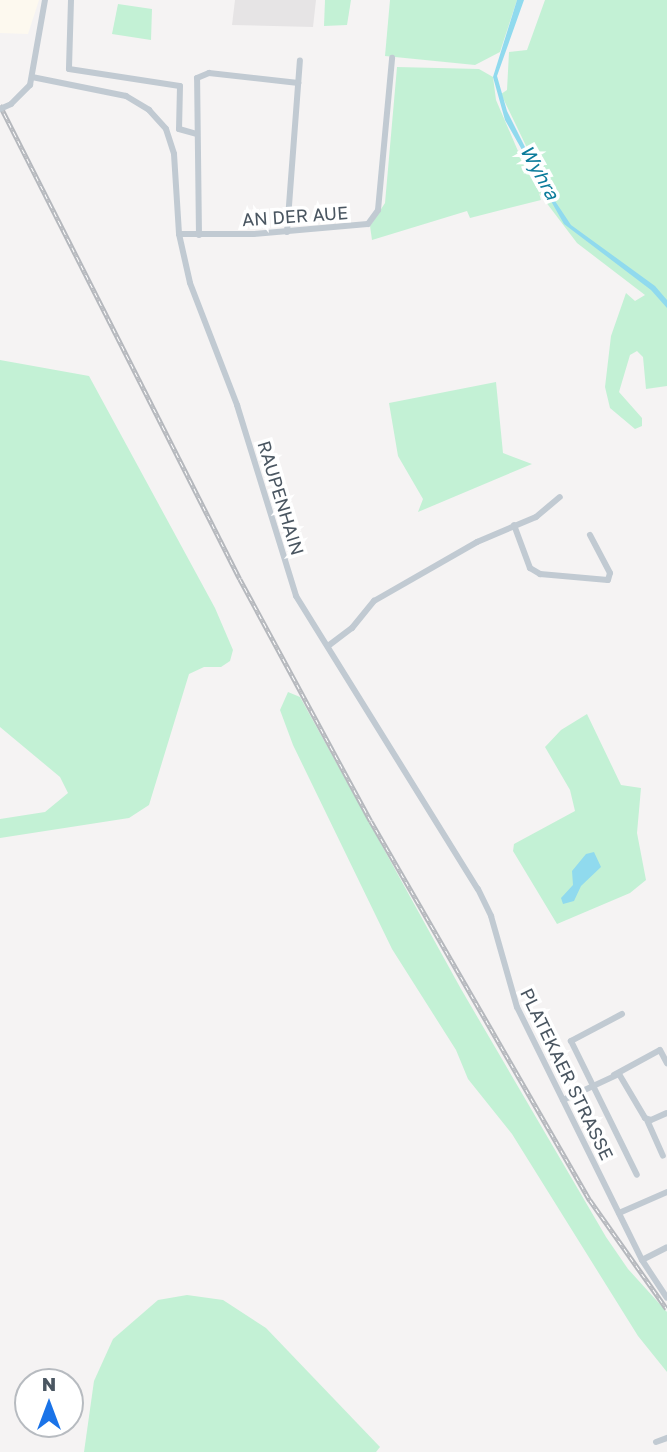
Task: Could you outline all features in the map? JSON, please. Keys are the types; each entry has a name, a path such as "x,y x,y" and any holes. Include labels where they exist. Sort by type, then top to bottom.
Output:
{"street":[{"path":"0,110 25,94 32,77 46,0"},
{"path":"71,0 66,62 72,70 123,80 180,86 179,129 196,134"},
{"name":"AN DER AUE","path":"179,234 287,232 359,226 375,218 392,58"},
{"path":"287,232 300,60"},
{"path":"199,235 197,78 209,73 298,83"},
{"name":"RAUPENHAIN","path":"32,77 126,96 158,118 174,153 179,234 194,296 217,353 296,596 391,750"},
{"path":"328,646 352,628 374,601 514,525 536,517 560,497"},
{"path":"514,525 530,568 540,574 608,580 610,573 590,535"},
{"name":"PLATEKAER STRASSE","path":"391,750 487,908 512,995 642,1260 667,1298"},
{"path":"622,1014 571,1041 637,1175"},
{"path":"563,1100 660,1050 667,1063"},
{"path":"614,1075 626,1080 663,1156"},
{"path":"647,1120 667,1113"},
{"path":"619,1213 667,1192"},
{"path":"642,1260 667,1248"},
{"path":"656,1442 667,1438"}],"shaded area":[{"path":"0,0 39,0 28,34 0,33"},
{"path":"235,0 316,0 313,27 232,25"}],"green space":[{"path":"325,0 351,0 347,25 324,26"},
{"path":"390,0 517,0 500,52 475,65 385,56"},
{"path":"545,0 667,0 667,386 646,389 643,357 637,351 630,355 619,392 642,418 642,426 635,429 610,408 605,387 611,336 626,293 635,301 645,295 577,243 539,193 541,200 470,218 467,211 372,240 370,226 385,203 397,67 479,69 493,77 496,100 521,158 528,150 501,94 507,90 509,52 527,50"},
{"path":"118,4 152,9 151,40 112,34"},
{"path":"0,360 89,376 215,608 233,650 230,661 221,667 204,667 189,674 149,805 129,818 0,838 0,819 45,812 68,793 60,777 0,727"},
{"path":"496,382 503,453 532,464 418,512 423,499 398,456 389,403"},
{"path":"288,692 300,697 461,989 606,1237 628,1269 667,1312 667,1372 638,1336 512,1134 468,1079 456,1050 392,949 293,745 280,710"},
{"path":"587,714 621,785 641,788 637,833 646,880 630,893 557,924 513,851 514,844 575,811 570,790 545,747 561,730"},
{"path":"187,1295 223,1300 266,1328 380,1447 376,1452 84,1452 94,1381 113,1339 158,1300"}],"water":[{"path":"517,0 524,0 497,76 507,111 543,183 571,225 655,286 667,300 667,308 651,290 564,224 505,120 493,77"},
{"path":"594,852 601,867 581,886 574,901 563,904 561,898 573,885 572,871 586,854"}],"railway":[{"path":"0,105 240,579 371,821 590,1200 667,1309"}],"water label":[{"name":"Wyhra","path":"540,172"}]}
